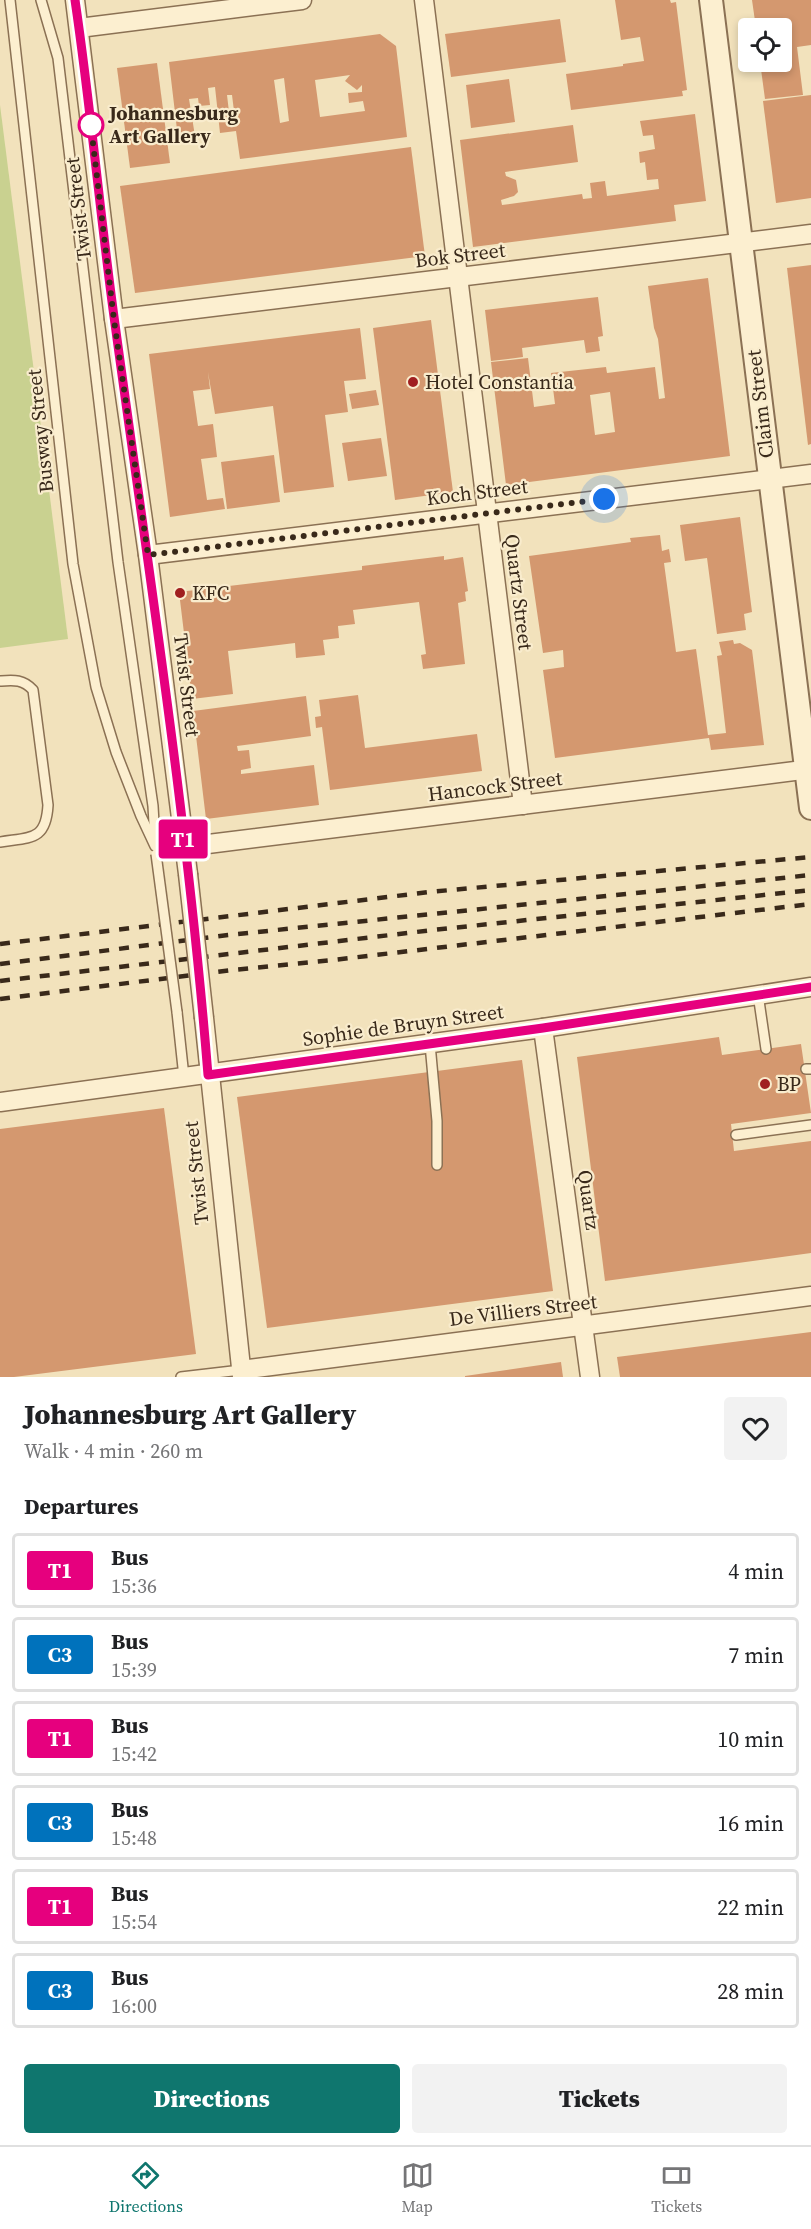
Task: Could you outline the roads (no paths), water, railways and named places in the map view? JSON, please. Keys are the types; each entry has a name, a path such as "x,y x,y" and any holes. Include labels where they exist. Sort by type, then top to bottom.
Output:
{"street":[{"name":"Twist Street","path":"75,0 114,320 148,555 188,874 241,1373"},
{"path":"80,28 302,0"},
{"name":"Quartz Street","path":"424,0 523,805"},
{"name":"Claim Street","path":"711,0 769,479 809,769 811,808"},
{"name":"Bok Street","path":"114,320 811,234"},
{"name":"Koch Street","path":"148,555 811,474"},
{"name":"Hancock Street","path":"184,848 809,769"},
{"name":"Sophie de Bruyn Street","path":"0,1102 543,1028 811,987"},
{"name":"Quartz","path":"543,1028 590,1377"},
{"name":"De Villiers Street","path":"241,1373 811,1296"}],"lane":[{"name":"Busway Street","path":"10,0 73,564 96,687 116,752 156,850"},
{"name":"Busway Street","path":"41,0 58,58 118,562 153,806 156,850 184,1077"},
{"path":"0,681 17,680 27,683 33,690 48,805 47,823 41,832 31,837 0,842"},
{"path":"758,994 766,1048"},
{"path":"430,1044 437,1121 437,1165"},
{"path":"736,1135 811,1125"},
{"path":"181,1377 241,1373"}],"railway":[{"path":"0,944 429,892 811,857"},
{"path":"0,964 228,935 811,875"},
{"path":"0,981 433,930 811,890"},
{"path":"0,999 232,970 811,904"}],"place":[{"name":"Johannesburg Art Gallery","path":"91,125"},
{"name":"Hotel Constantia","path":"413,382"},
{"name":"KFC","path":"180,593"},
{"name":"BP","path":"765,1084"}]}
